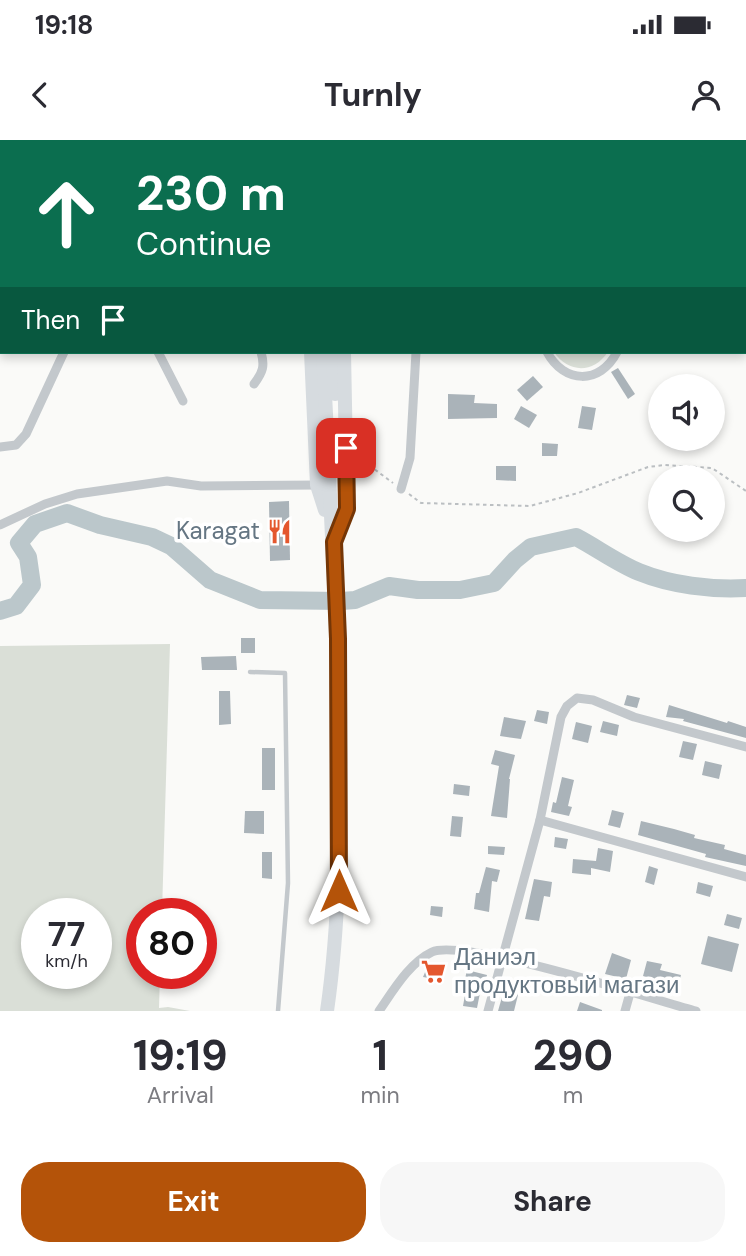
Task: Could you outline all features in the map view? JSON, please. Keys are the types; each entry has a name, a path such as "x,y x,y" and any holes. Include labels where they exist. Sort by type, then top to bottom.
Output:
{"highway":[{"path":"311,354 317,485 334,548"},
{"path":"323,354 338,639 339,891 327,1011"},
{"path":"333,354 339,510 334,548"},
{"path":"334,548 347,509 344,354"}],"street":[{"path":"0,447 16,444 26,434 63,354"},
{"path":"159,354 183,401"},
{"path":"254,384 263,371 262,354"},
{"path":"401,489 410,458 416,354"},
{"path":"548,354 559,369 581,377 601,371 611,363 616,354"},
{"path":"0,525 45,504 77,495 167,481 201,486 317,485"},
{"path":"488,1011 540,820 561,717 566,706 577,698 593,700 635,717 746,747"},
{"path":"540,820 746,877"},
{"path":"379,1011 401,980 421,959 434,951 455,949 502,957 696,1011"},
{"path":"625,1011 630,993"}],"lane":[{"path":"250,672 285,673 288,883 278,1011"}],"path":[{"path":"346,448 421,503 530,506 578,493 648,467 665,464 712,468 746,491"}],"shaded area":[{"path":"556,354 606,354 595,364 581,368 566,364"},
{"path":"170,644 162,898 126,898 126,989 160,989 159,1008 190,1011 0,1011 0,646"}],"building":[{"path":"618,368 635,394 628,399 611,372"},
{"path":"533,376 543,387 527,401 517,390"},
{"path":"448,394 475,395 474,403 497,404 497,418 448,419"},
{"path":"521,406 537,415 529,428 514,419"},
{"path":"582,406 596,408 592,430 578,428"},
{"path":"542,443 558,444 557,456 542,456"},
{"path":"496,466 516,466 516,481 496,480"},
{"name":"Karagat","path":"289,501 290,560 270,561 269,502"},
{"path":"241,638 255,638 255,653 241,653"},
{"path":"236,656 237,670 202,670 201,657"},
{"path":"219,691 230,691 231,724 219,725"},
{"path":"627,695 640,698 637,708 624,705"},
{"path":"669,705 746,727 746,738 683,721 684,719 666,717"},
{"path":"537,710 549,712 547,724 534,721"},
{"path":"504,717 526,721 521,739 500,736"},
{"path":"603,721 619,725 617,736 600,732"},
{"path":"576,722 592,726 588,743 572,739"},
{"path":"683,741 697,744 693,760 679,757"},
{"path":"262,748 275,748 275,790 262,790"},
{"path":"495,750 515,755 509,779 507,818 491,816 499,766 491,764"},
{"path":"705,761 722,765 719,779 702,775"},
{"path":"562,777 574,780 568,806 572,807 569,816 551,812"},
{"path":"454,784 470,786 469,796 453,794"},
{"path":"612,810 624,813 620,828 608,825"},
{"path":"245,811 264,811 264,834 244,833"},
{"path":"452,816 463,817 461,837 450,836"},
{"path":"641,821 725,845 724,849 746,855 746,866 705,857 706,854 638,835"},
{"path":"555,837 568,839 566,849 554,847"},
{"path":"488,846 505,847 504,855 488,854"},
{"path":"598,848 613,851 610,872 591,868 591,875 572,873 573,859 596,861"},
{"path":"262,852 272,852 272,879 262,878"},
{"path":"649,866 658,869 654,885 645,882"},
{"path":"486,867 500,870 497,882 492,881 489,912 474,909 476,893 479,893"},
{"path":"534,879 552,882 550,897 544,896 539,921 525,919"},
{"path":"698,882 713,886 710,897 696,893"},
{"path":"431,906 443,907 442,917 430,915"},
{"path":"727,914 742,918 739,929 724,925"},
{"path":"708,936 739,944 732,972 701,964"},
{"path":"612,953 631,960 626,979 605,974"},
{"path":"647,961 662,964 660,970 681,975 678,986 643,976"},
{"name":"Даниэл продуктовый магази","path":"429,963 444,966 440,980 423,977"},
{"path":"467,970 487,975 477,1008 463,1006"},
{"path":"506,983 520,987 514,1011 498,1011"},
{"path":"580,1002 602,1010 602,1011 577,1011"}],"waterway":[{"path":"0,611 16,606 32,585 28,557 19,543 35,524 67,513 100,525 152,537 171,546 210,580 260,600 355,600 389,586 418,590 460,590 494,583 531,547 576,537 651,577 691,586 746,588"}],"place":[{"name":"Karagat","path":"280,531"},
{"name":"Даниэл продуктовый магази","path":"434,971"}],"route":[{"path":"339,891 338,639 334,542 347,509 346,448"}]}
